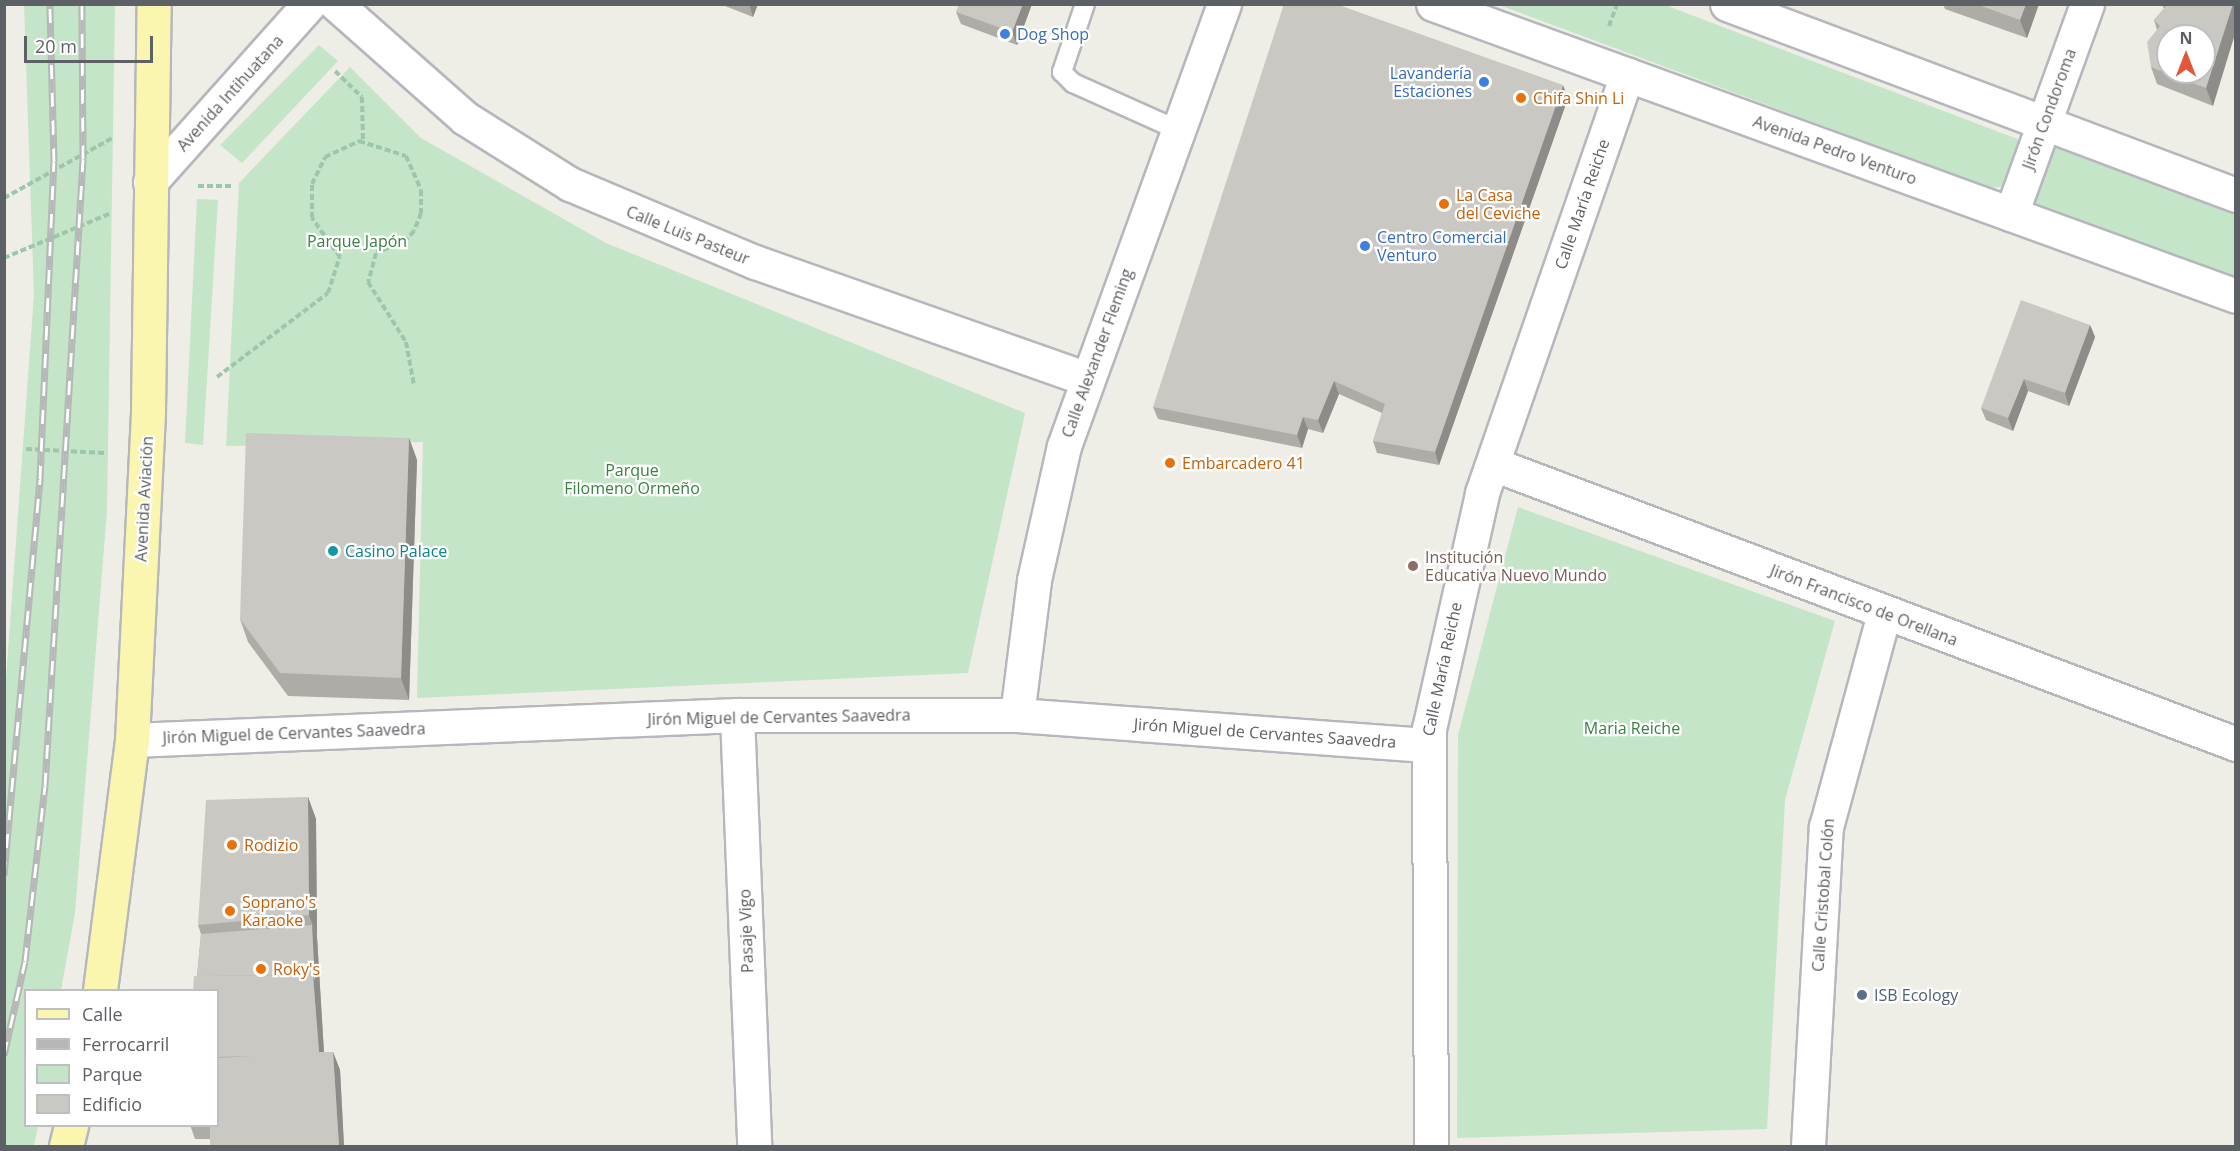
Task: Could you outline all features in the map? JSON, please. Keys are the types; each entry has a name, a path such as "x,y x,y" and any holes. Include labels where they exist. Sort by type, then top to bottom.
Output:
{"main road":[{"name":"Avenida Aviación","path":"100,989 132,740 148,410 154,4"},
{"path":"66,1146 71,1127"}],"street":[{"name":"Avenida Intihuatana","path":"150,182 309,4"},
{"name":"Calle Luis Pasteur","path":"336,4 465,118 578,188 755,262 1086,379"},
{"name":"Calle Alexander Fleming","path":"1017,715 1042,542 1086,379 1224,4"},
{"name":"Avenida Pedro Venturo","path":"1433,4 2235,296"},
{"path":"1726,4 2235,195"},
{"name":"Jirón Condoroma","path":"2011,214 2087,4"},
{"name":"Calle María Reiche","path":"1431,1146 1426,745 1467,549 1493,464 1626,74"},
{"name":"Jirón Francisco de Orellana","path":"1493,464 1884,614 2235,744"},
{"name":"Calle Cristobal Colón","path":"1808,1146 1826,827 1884,614"},
{"name":"Jirón Miguel de Cervantes Saavedra","path":"132,740 737,715 1017,715 1426,745"},
{"name":"Pasaje Vigo","path":"737,715 754,1146"}],"lane":[{"path":"1085,4 1062,72 1072,83 1178,130"}],"path":[{"path":"1606,35 1617,4"},
{"path":"335,72 362,97 363,142"},
{"path":"4,198 153,116"},
{"path":"218,377 328,293 340,258 312,218 312,184 336,148 363,142 406,156 422,190 422,213 414,231 405,241 376,253 368,282 406,342 414,385"},
{"path":"26,449 105,453"}],"green space":[{"path":"24,5 115,5 107,510 75,913 61,989 24,989 24,1127 38,1127 34,1146 5,1146 4,706 34,294"},
{"path":"1499,5 1665,5 2020,140 2026,160 2007,186 1990,188"},
{"path":"319,45 338,61 242,163 220,145"},
{"name":"Parque Filomeno Ormeño","path":"350,67 421,138 606,243 1025,413 968,673 417,698 423,442 226,446 239,183"},
{"path":"2058,147 2076,148 2235,205 2235,284 2039,211 2031,201 2044,152"},
{"path":"197,199 218,200 203,445 185,443"},
{"name":"Maria Reiche","path":"1518,507 1835,621 1785,800 1767,1129 1457,1138 1458,735"}],"building":[{"path":"959,4 1023,4 1012,32 956,12"},
{"name":"Centro Comercial Venturo","path":"1284,4 1336,4 1563,85 1435,452 1373,441 1385,404 1334,381 1318,420 1303,417 1297,435 1153,407"},
{"path":"1976,4 2026,4 2020,20"},
{"path":"2165,4 2233,4 2216,57 2216,24 2158,24 2154,20 2166,6"},
{"path":"2156,31 2156,69 2151,67 2147,42"},
{"path":"2196,84 2207,84 2206,88"},
{"path":"2021,300 2090,325 2065,393 2024,379 2008,418 1981,408"},
{"name":"Casino Palace","path":"246,433 409,438 401,678 280,673 240,619"},
{"path":"308,797 309,915 198,925 206,800"},
{"name":"Roky's","path":"312,925 315,981 313,975 197,976 201,934"},
{"path":"313,975 319,1052 333,1052 339,1146 210,1146 210,1127 219,1127 219,1058 254,1056 219,1057 219,989 193,989 194,976"}],"railway":[{"path":"4,875 40,479 54,162 50,4"},
{"path":"4,1055 25,961 45,786 83,159 82,4"}],"place":[{"name":"Dog Shop","path":"1005,34"},
{"name":"Lavandería Estaciones","path":"1484,82"},
{"name":"Chifa Shin Li","path":"1521,98"},
{"name":"La Casa del Ceviche","path":"1444,204"},
{"name":"Centro Comercial Venturo","path":"1365,246"},
{"name":"Embarcadero 41","path":"1170,463"},
{"name":"Casino Palace","path":"333,551"},
{"name":"Institución Educativa Nuevo Mundo","path":"1413,566"},
{"name":"Rodizio","path":"232,845"},
{"name":"Soprano's Karaoke","path":"230,911"},
{"name":"Roky's","path":"261,969"},
{"name":"ISB Ecology","path":"1862,995"}],"park label":[{"name":"Parque Japón","path":"357,241"}]}
